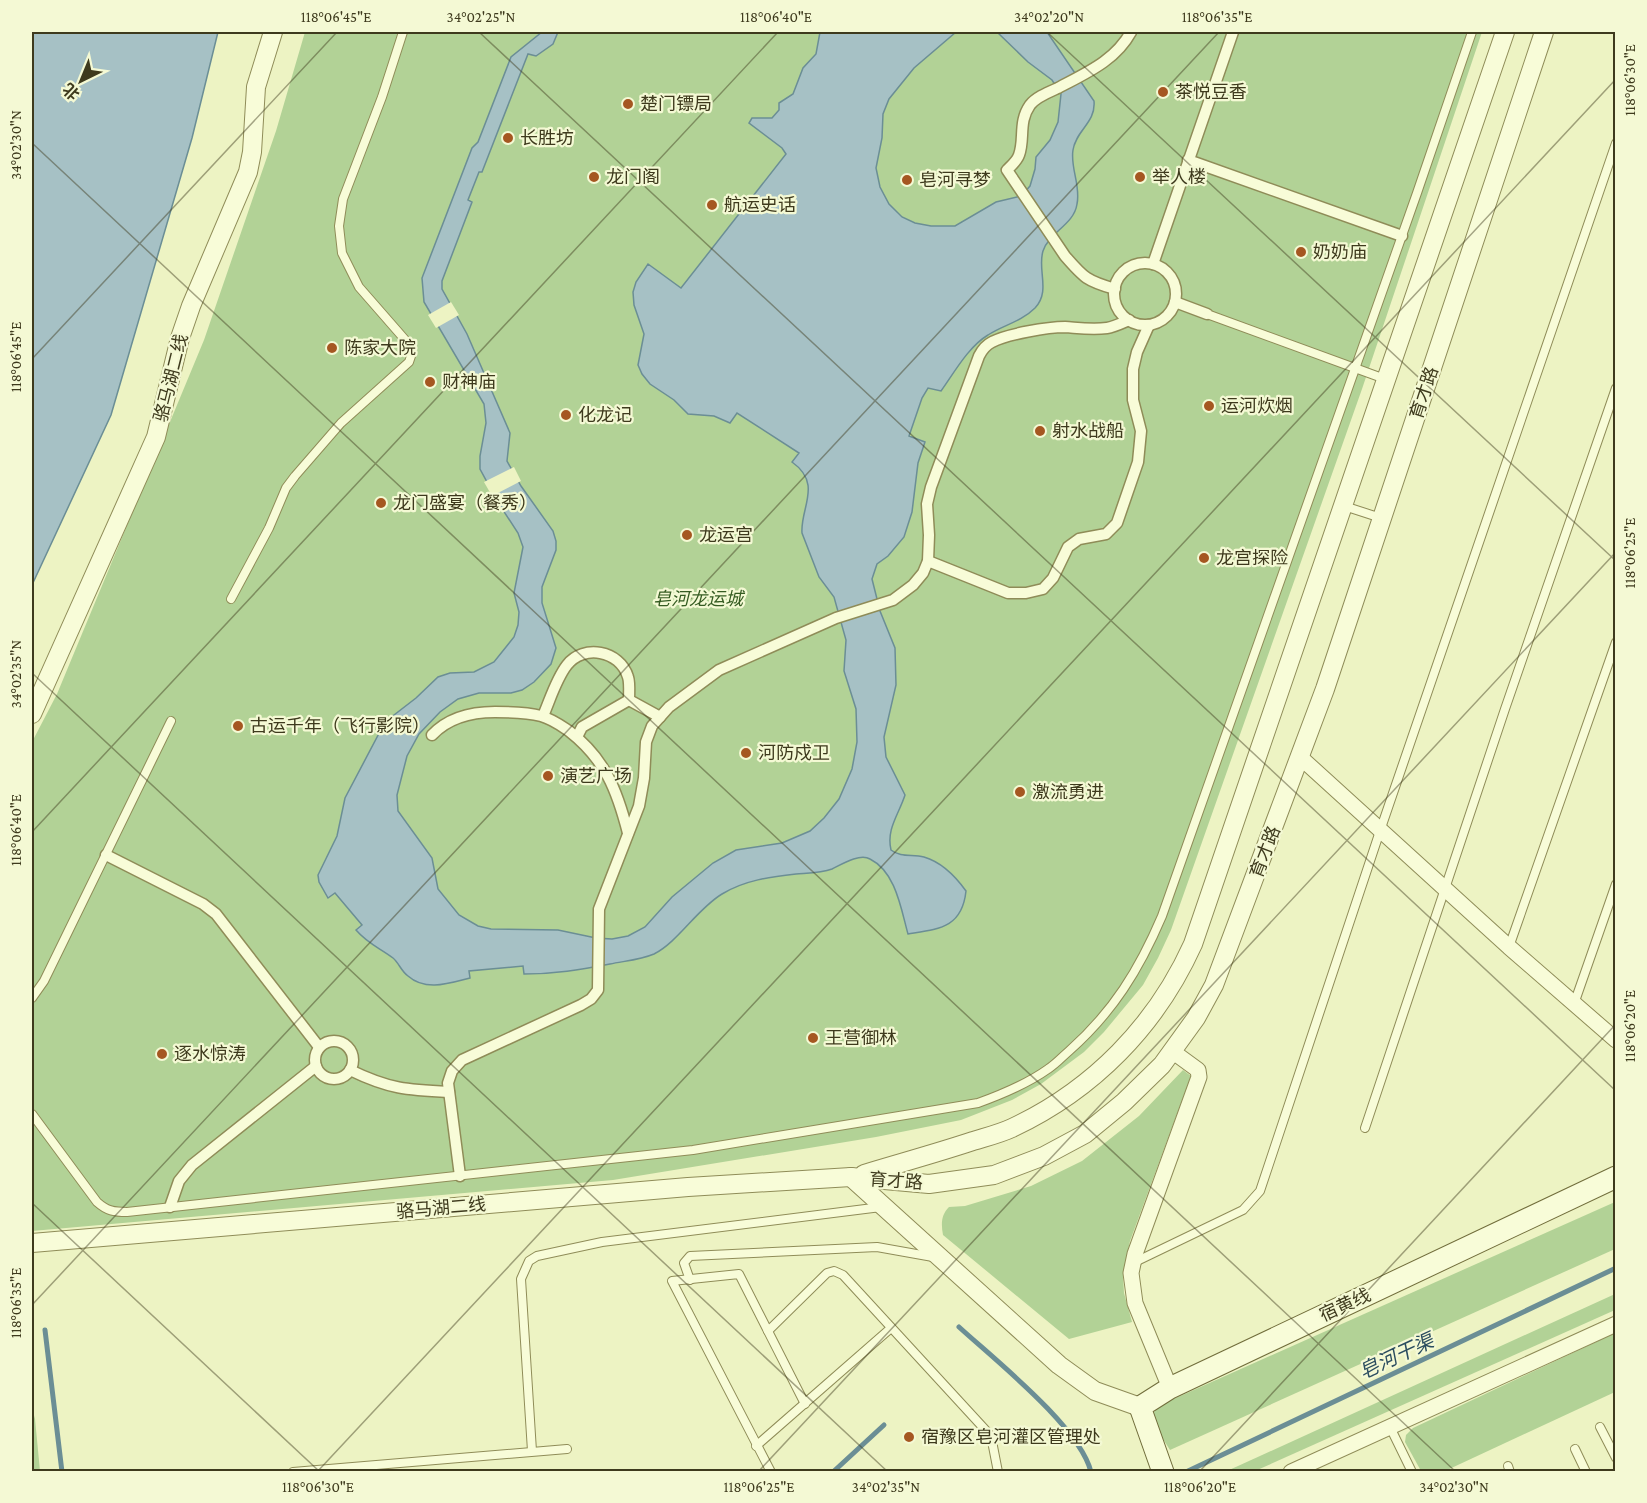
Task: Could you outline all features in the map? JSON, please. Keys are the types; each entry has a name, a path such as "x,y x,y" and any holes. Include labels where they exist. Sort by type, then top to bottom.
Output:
{"main road":[{"name":"宿黄线","path":"1140,1407 1170,1388 1616,1177"},
{"path":"1140,1407 1163,1472"}],"street":[{"name":"骆马湖二线","path":"32,714 156,437 180,338 191,306 248,172 252,152 256,87 273,32"},
{"path":"1115,289 1089,281 1075,268 1007,170 1018,157 1024,119 1030,105 1041,96 1103,64 1131,32"},
{"path":"1153,264 1233,32"},
{"name":"育才路","path":"850,1177 948,1150 1010,1129 1058,1104 1100,1071 1155,1012 1180,972 1193,945 1505,32"},
{"name":"育才路","path":"850,1177 929,1184 994,1176 1044,1156 1085,1134 1124,1102 1162,1065 1196,1018 1214,985 1326,689 1544,32"},
{"path":"1188,160 1402,236"},
{"path":"1138,263 1153,264 1167,271 1173,280 1176,289 1175,302 1167,316 1159,322 1149,325 1139,324 1129,320 1121,313 1116,304 1115,289 1120,274 1128,267 1138,263"},
{"path":"1175,302 1207,314"},
{"path":"460,1176 448,1083 453,1071 462,1059 581,1005 591,999 598,990 599,909 639,806 646,742 652,726 669,707 719,670 836,618 893,600 913,585 923,573 928,561 927,504 931,487 979,356 991,342 1042,329 1110,328 1129,320"},
{"path":"928,561 1008,593 1026,593 1043,589 1053,579 1068,548 1079,538 1106,534 1117,522 1138,462 1141,431 1133,400 1133,369 1137,352 1149,325"},
{"path":"543,716 566,666 577,655 590,651 610,656 622,665 628,677 629,700"},
{"path":"629,700 660,717"},
{"path":"577,737 582,727 629,700"},
{"path":"432,735 441,725 464,716 489,712 522,712 543,716 558,723 594,753 608,774 620,801 628,833"},
{"path":"1300,757 1444,889 1616,1040"},
{"path":"106,855 203,904 216,914 319,1047"},
{"path":"330,1040 343,1042 352,1052 350,1070 341,1078 323,1076 316,1066 315,1053 319,1047 330,1040"},
{"path":"1170,1388 1135,1303 1132,1281 1133,1263 1199,1077 1198,1070 1172,1052"},
{"path":"170,1207 180,1181 192,1165 316,1066"},
{"path":"350,1070 378,1084 408,1090 449,1092"},
{"name":"骆马湖二线","path":"32,1243 688,1187 850,1177"},
{"path":"850,1177 1059,1365 1095,1391 1140,1407"},
{"path":"1291,1472 1616,1324"}],"lane":[{"path":"231,599 270,528 286,488 295,476 341,423 410,362 411,356 406,342 358,287 342,253 339,238 343,199 382,97 403,32"},
{"path":"32,1114 104,1208 113,1212 127,1212 693,1150 978,1103 1012,1090 1049,1069 1083,1038 1124,991 1162,916 1472,32"},
{"path":"1133,1263 1243,1210 1260,1191 1380,831 1616,143"},
{"path":"1207,314 1386,379"},
{"path":"1365,1128 1444,889 1616,388"},
{"path":"1343,506 1382,518"},
{"path":"1509,947 1616,642"},
{"path":"32,998 44,981 171,721"},
{"path":"1574,1005 1616,884"},
{"path":"532,1450 521,1279 529,1261 537,1256 602,1242 883,1207"},
{"path":"690,1280 684,1263 690,1256 877,1247 941,1259"},
{"path":"768,1331 823,1276 834,1271 843,1275 991,1436 999,1472"},
{"path":"771,1472 672,1281 739,1274 805,1404"},
{"path":"756,1446 891,1328"},
{"path":"1600,1426 1616,1458"},
{"path":"1390,1427 1412,1472"},
{"path":"293,1472 532,1450 567,1449"},
{"path":"1575,1449 1586,1472"}],"green space":[{"name":"皂河龙运城","path":"305,32 1482,32 1362,389 1171,930 1143,985 1104,1032 1084,1052 1041,1084 1012,1100 961,1120 876,1137 613,1180 32,1231 32,742 57,694 204,340 276,131"},
{"path":"1183,1070 1191,1076 1130,1241 1123,1275 1124,1293 1132,1322 1069,1339 943,1235 944,1213 949,1207 965,1206 1031,1186 1082,1161 1139,1116"},
{"path":"1615,1202 1615,1249 1170,1450 1154,1425 1152,1416 1158,1406"},
{"path":"1615,1294 1615,1310 1255,1471 1227,1471"},
{"path":"1615,1333 1615,1392 1445,1471 1421,1471 1405,1442 1406,1435 1413,1428"},
{"path":"32,1408 35,1419 40,1471 32,1471"}],"water":[{"path":"32,32 218,32 192,138 111,415 32,585"},
{"path":"542,32 558,32 553,44 536,56 528,54 482,172 479,172 468,200 472,202 442,281 442,289 467,334 510,433 507,461 521,486 553,531 556,550 542,587 542,603 556,648 551,664 534,682 522,690 511,693 479,693 458,699 440,712 419,734 407,756 397,795 398,811 432,858 438,889 459,915 478,926 491,929 558,930 612,939 628,936 645,927 672,897 713,863 736,850 782,843 810,831 839,799 852,769 857,742 856,709 844,671 846,640 834,597 819,577 802,533 808,488 801,470 792,462 799,453 737,413 730,423 714,416 688,414 674,400 650,384 638,365 644,334 634,305 633,292 636,282 648,264 681,288 786,154 782,148 749,123 752,118 772,118 779,110 779,103 793,94 803,68 816,54 820,32 956,32 914,68 889,99 883,114 882,138 876,168 880,187 889,204 902,217 915,223 931,226 955,226 996,202 1021,196 1030,186 1036,157 1050,140 1058,122 1061,94 1052,80 1028,62 997,32 1047,32 1094,101 1092,115 1078,137 1073,150 1072,157 1078,190 1077,204 1071,218 1050,239 1043,251 1041,266 1043,288 1040,301 1024,317 994,332 974,346 941,391 928,388 922,398 909,436 925,442 918,463 912,512 904,537 888,556 877,564 872,579 880,611 895,648 896,685 884,737 886,757 905,795 890,835 891,850 936,862 953,875 966,891 960,913 954,920 939,928 908,934 892,882 879,865 870,859 861,857 828,870 767,878 731,889 713,900 663,949 643,958 546,973 524,974 523,966 469,971 470,978 430,985 422,984 408,976 393,958 361,935 356,930 362,925 335,893 328,898 319,882 318,875 337,836 345,798 385,722 438,677 450,673 474,672 494,662 514,637 518,625 519,612 514,593 523,547 518,533 480,469 486,423 484,404 424,302 422,278 472,148 478,142 511,57"}],"pier":[{"path":"451,302 459,315 436,328 428,315"},
{"path":"514,467 521,481 492,496 484,482"}],"waterway":[{"name":"皂河干渠","path":"1188,1471 1616,1268"},
{"name":"皂河干渠","path":"959,1327 1054,1415 1084,1454 1091,1472"},
{"path":"45,1330 62,1472"},
{"name":"皂河干渠","path":"833,1472 884,1425"}],"place":[{"name":"茶悦豆香","path":"1163,92"},
{"name":"楚门镖局","path":"628,104"},
{"name":"长胜坊","path":"508,138"},
{"name":"龙门阁","path":"594,177"},
{"name":"举人楼","path":"1140,177"},
{"name":"皂河寻梦","path":"907,180"},
{"name":"航运史话","path":"712,205"},
{"name":"奶奶庙","path":"1301,252"},
{"name":"陈家大院","path":"332,348"},
{"name":"财神庙","path":"430,382"},
{"name":"运河炊烟","path":"1209,406"},
{"name":"化龙记","path":"566,415"},
{"name":"射水战船","path":"1040,431"},
{"name":"龙门盛宴（餐秀）","path":"381,503"},
{"name":"龙运宫","path":"687,535"},
{"name":"龙宫探险","path":"1204,558"},
{"name":"古运千年（飞行影院）","path":"238,726"},
{"name":"河防戍卫","path":"746,753"},
{"name":"演艺广场","path":"548,776"},
{"name":"激流勇进","path":"1020,792"},
{"name":"王营御林","path":"813,1038"},
{"name":"逐水惊涛","path":"162,1054"},
{"name":"宿豫区皂河灌区管理处","path":"909,1437"}]}
